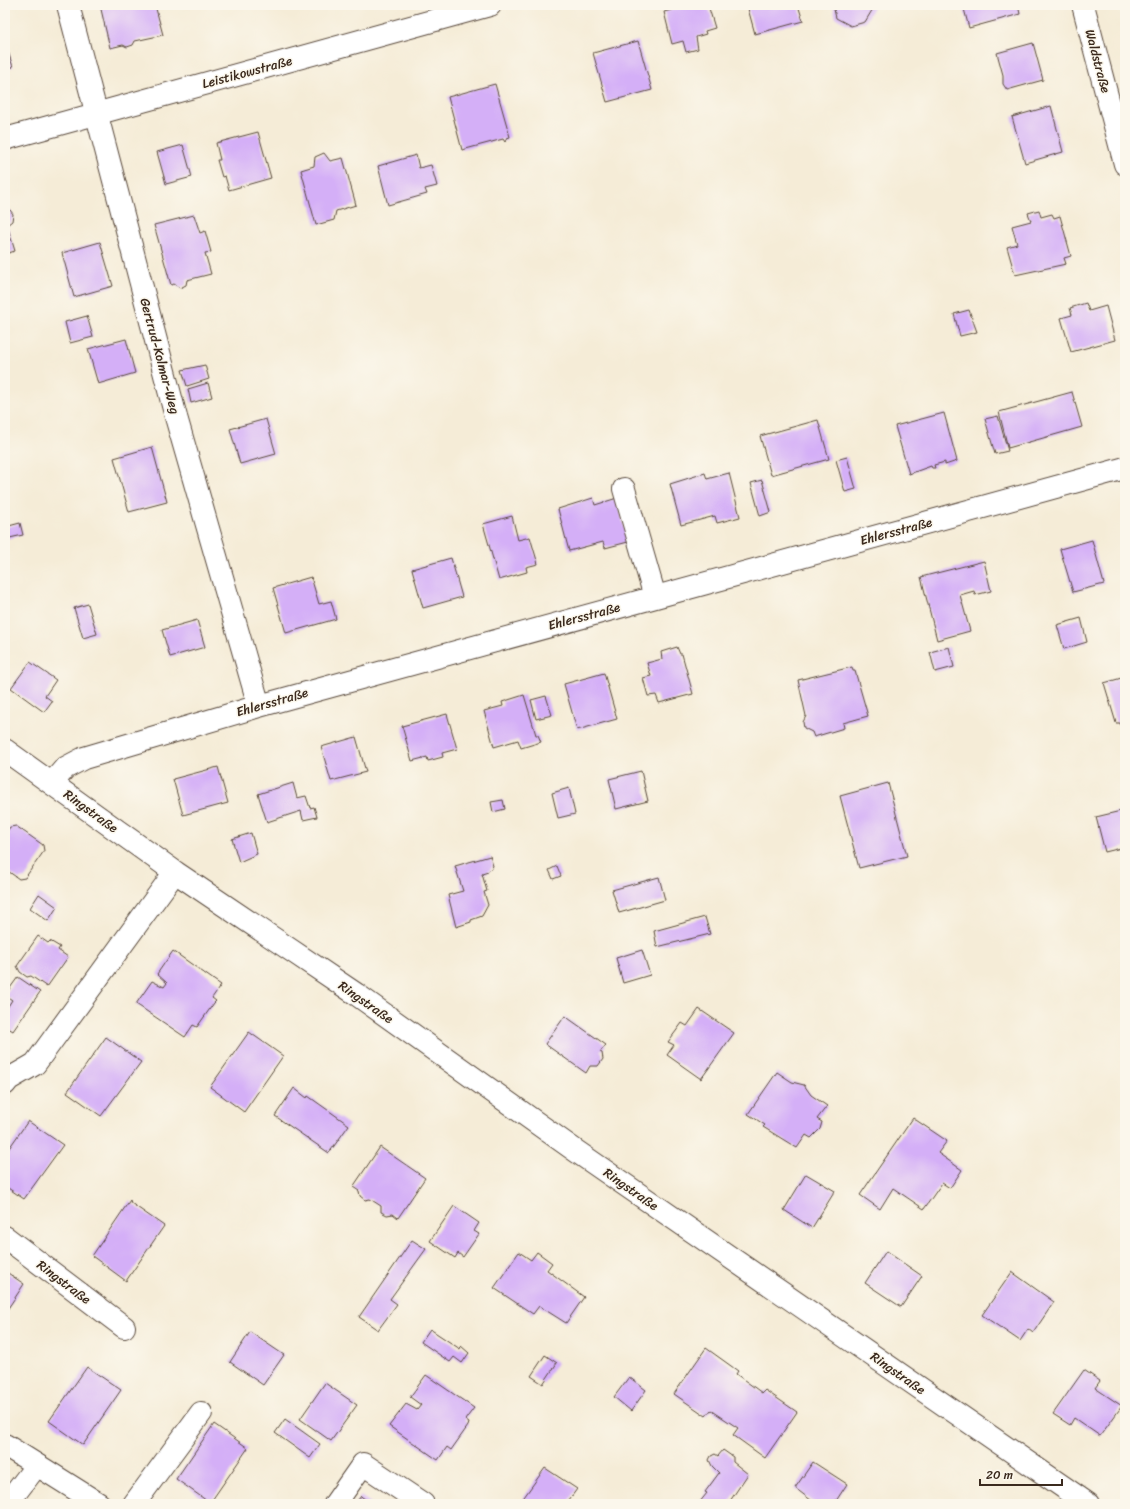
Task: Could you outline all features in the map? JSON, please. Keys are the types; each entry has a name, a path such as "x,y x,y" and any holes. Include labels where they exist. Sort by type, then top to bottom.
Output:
{"street":[{"name":"Gertrud-Kolmar-Weg","path":"68,5 176,417 259,706"},
{"name":"Leistikowstraße","path":"5,138 490,5"},
{"name":"Waldstraße","path":"1083,5 1125,164"},
{"name":"Ehlersstraße","path":"52,783 64,768 84,758 259,706 1125,468"},
{"path":"624,489 655,597"},
{"name":"Ringstraße","path":"5,750 176,872 356,994 576,1151 1088,1504"},
{"path":"5,1084 9,1079 35,1064 176,872"},
{"name":"Ringstraße","path":"5,1237 124,1327"},
{"path":"137,1503 201,1413"},
{"path":"5,1445 98,1504"},
{"path":"335,1504 363,1464 423,1504"},
{"path":"7,1504 37,1465"}],"building":[{"path":"100,5 155,5 163,35 135,41 133,45 127,47 123,45 110,48"},
{"path":"690,5 708,5 715,28 705,31 706,34 696,37 698,49 686,52 683,41 672,44 664,12"},
{"path":"747,5 798,5 803,21 755,34"},
{"path":"833,5 873,5 874,7 865,22 851,26 836,18"},
{"path":"963,5 1018,5 1020,14 969,28"},
{"path":"638,41 652,90 607,102 593,53"},
{"path":"5,42 13,67 5,69"},
{"path":"1033,43 1043,80 1007,90 1003,84 1003,75 997,53"},
{"path":"495,84 510,137 507,138 505,142 503,139 462,150 448,97"},
{"path":"1051,106 1063,152 1025,163 1012,117"},
{"path":"258,132 271,178 229,190 225,176 222,177 217,160 220,160 216,143"},
{"path":"183,145 192,177 166,184 157,152"},
{"path":"324,153 330,161 343,158 356,205 336,211 334,220 316,225 301,170 314,166 315,157"},
{"path":"416,155 419,168 431,165 437,186 425,189 427,194 388,205 378,166"},
{"path":"5,208 10,210 13,214 12,221 7,225 15,251 5,254"},
{"path":"1039,210 1041,217 1052,214 1054,218 1060,216 1071,256 1064,258 1066,264 1015,275 1007,247 1017,244 1012,226 1031,221 1028,213"},
{"path":"194,215 200,233 205,231 211,252 205,253 211,274 187,280 186,285 180,288 174,284 171,285 154,225"},
{"path":"100,242 113,286 74,297 62,253"},
{"path":"1086,303 1089,311 1106,306 1115,340 1071,352 1061,318 1072,315 1070,308"},
{"path":"969,310 977,332 960,336 954,314"},
{"path":"87,316 93,337 70,343 65,322"},
{"path":"126,339 135,373 98,384 88,349"},
{"path":"205,365 209,379 187,386 182,370"},
{"path":"208,383 212,397 191,403 188,389"},
{"path":"1072,392 1082,427 1008,448 999,412"},
{"path":"944,413 957,461 945,465 945,462 934,465 935,468 932,468 931,466 909,474 895,426"},
{"path":"998,416 1008,451 995,454 985,419"},
{"path":"266,419 276,454 240,464 230,429"},
{"path":"818,420 829,459 771,475 760,436"},
{"path":"152,447 167,502 129,512 114,458"},
{"path":"847,457 856,489 845,492 836,460"},
{"path":"705,473 707,479 729,473 740,517 717,523 715,516 681,525 670,484"},
{"path":"762,480 771,512 760,516 751,483"},
{"path":"593,498 595,505 617,498 628,542 605,548 603,542 569,551 558,509"},
{"path":"512,516 518,540 530,537 538,564 526,567 527,572 499,580 483,524"},
{"path":"20,523 23,535 5,539 5,527"},
{"path":"1092,540 1104,584 1073,592 1060,549"},
{"path":"451,558 462,597 423,608 412,569"},
{"path":"984,561 991,591 975,595 974,591 960,595 970,631 937,640 921,577"},
{"path":"311,577 319,604 331,601 336,619 286,633 273,588"},
{"path":"88,604 97,634 83,638 74,608"},
{"path":"1081,618 1087,642 1064,649 1057,625"},
{"path":"197,620 205,647 170,657 162,630"},
{"path":"677,647 680,654 682,654 693,694 659,703 656,695 648,696 643,678 651,676 647,663 662,659 661,652"},
{"path":"949,647 954,667 935,672 930,652"},
{"path":"30,662 56,680 45,696 52,701 44,712 11,688"},
{"path":"852,667 853,671 855,671 868,716 843,723 844,728 814,737 812,732 804,728 803,722 806,716 798,680"},
{"path":"604,673 617,719 577,730 564,684"},
{"path":"1125,677 1125,739 1120,723 1116,723 1104,683"},
{"path":"524,695 536,735 538,735 541,742 521,748 518,740 494,747 484,711 503,706 502,702"},
{"path":"546,696 552,715 536,719 531,700"},
{"path":"447,714 457,749 442,753 443,757 428,761 427,757 412,761 402,726"},
{"path":"356,737 366,772 331,781 321,747"},
{"path":"218,767 228,803 183,815 173,779"},
{"path":"641,771 648,801 616,809 609,779"},
{"path":"293,783 297,798 306,796 310,808 314,807 317,817 303,820 301,811 267,822 258,794"},
{"path":"888,783 907,856 859,868 840,796"},
{"path":"569,788 575,814 558,818 552,793"},
{"path":"503,800 505,809 493,812 491,802"},
{"path":"1125,810 1125,847 1105,852 1096,817"},
{"path":"16,826 43,845 44,851 25,878 19,879 5,869 5,834 10,827"},
{"path":"251,833 257,854 239,862 232,839"},
{"path":"490,856 493,866 488,872 482,874 487,891 484,892 488,905 482,916 471,920 471,922 456,927 448,895 463,891 455,866"},
{"path":"557,866 561,876 553,879 549,870"},
{"path":"659,877 665,900 619,913 612,890"},
{"path":"39,894 57,907 48,921 30,908"},
{"path":"705,917 710,934 657,947 654,931"},
{"path":"38,936 48,943 50,941 60,947 58,950 68,957 47,987 31,976 27,977 20,972 17,966"},
{"path":"642,950 650,975 623,983 616,958"},
{"path":"173,951 221,985 212,998 216,1001 197,1027 193,1025 185,1037 136,1004 152,981 164,987 167,983 157,974"},
{"path":"18,977 40,992 13,1031 5,1026 5,1011 12,1000 5,995"},
{"path":"699,1009 734,1033 701,1079 667,1055 674,1045 668,1042 682,1023 687,1026"},
{"path":"565,1016 606,1045 600,1052 602,1053 603,1059 598,1066 590,1066 586,1073 545,1044"},
{"path":"249,1032 283,1056 244,1112 210,1087"},
{"path":"106,1037 141,1062 101,1116 67,1092"},
{"path":"777,1072 792,1082 804,1085 811,1095 827,1106 817,1119 822,1122 820,1129 811,1138 806,1135 797,1148 763,1127 765,1125 748,1114"},
{"path":"294,1088 349,1125 329,1153 275,1116"},
{"path":"913,1118 947,1141 938,1153 962,1170 950,1188 942,1183 924,1209 893,1188 880,1209 860,1195"},
{"path":"28,1121 63,1145 24,1199 5,1186 5,1154"},
{"path":"380,1147 425,1178 398,1218 393,1214 387,1215 381,1212 381,1206 370,1199 365,1200 360,1196 359,1191 353,1187"},
{"path":"806,1174 835,1191 812,1228 784,1210"},
{"path":"130,1200 131,1203 164,1226 126,1281 92,1256"},
{"path":"454,1206 479,1223 474,1231 479,1234 463,1257 458,1253 455,1258 430,1241"},
{"path":"412,1240 426,1249 390,1299 397,1304 378,1330 359,1317"},
{"path":"886,1251 922,1276 901,1307 865,1283"},
{"path":"519,1252 531,1260 537,1252 552,1263 547,1270 584,1297 566,1323 539,1306 533,1314 494,1288"},
{"path":"5,1271 24,1284 5,1313"},
{"path":"1012,1272 1054,1302 1033,1333 1028,1329 1020,1341 982,1315"},
{"path":"430,1329 460,1349 461,1346 469,1353 462,1363 454,1357 450,1362 421,1342"},
{"path":"250,1332 284,1355 263,1385 230,1362"},
{"path":"706,1348 738,1371 736,1374 762,1393 765,1390 797,1412 765,1458 733,1435 738,1428 711,1410 706,1416 674,1394"},
{"path":"545,1355 557,1363 543,1384 531,1376"},
{"path":"87,1367 121,1390 83,1445 49,1421"},
{"path":"1084,1370 1100,1381 1095,1388 1122,1406 1100,1436 1074,1418 1070,1425 1053,1414"},
{"path":"426,1375 474,1408 465,1420 469,1423 468,1426 451,1450 447,1447 438,1460 389,1426 406,1404 417,1410 421,1405 410,1397"},
{"path":"629,1377 646,1390 631,1411 614,1397"},
{"path":"325,1383 357,1405 331,1441 300,1419"},
{"path":"285,1419 320,1444 310,1458 275,1433"},
{"path":"214,1424 248,1448 210,1503 176,1479"},
{"path":"723,1450 733,1457 733,1462 748,1474 728,1504 701,1504 699,1503 707,1493 705,1492 719,1473 712,1466 709,1460 711,1456 715,1454 718,1456"},
{"path":"813,1462 847,1484 834,1504 816,1504 795,1488"},
{"path":"545,1468 577,1489 566,1504 519,1504"},
{"path":"361,1496 362,1497 372,1504 355,1504"}]}
